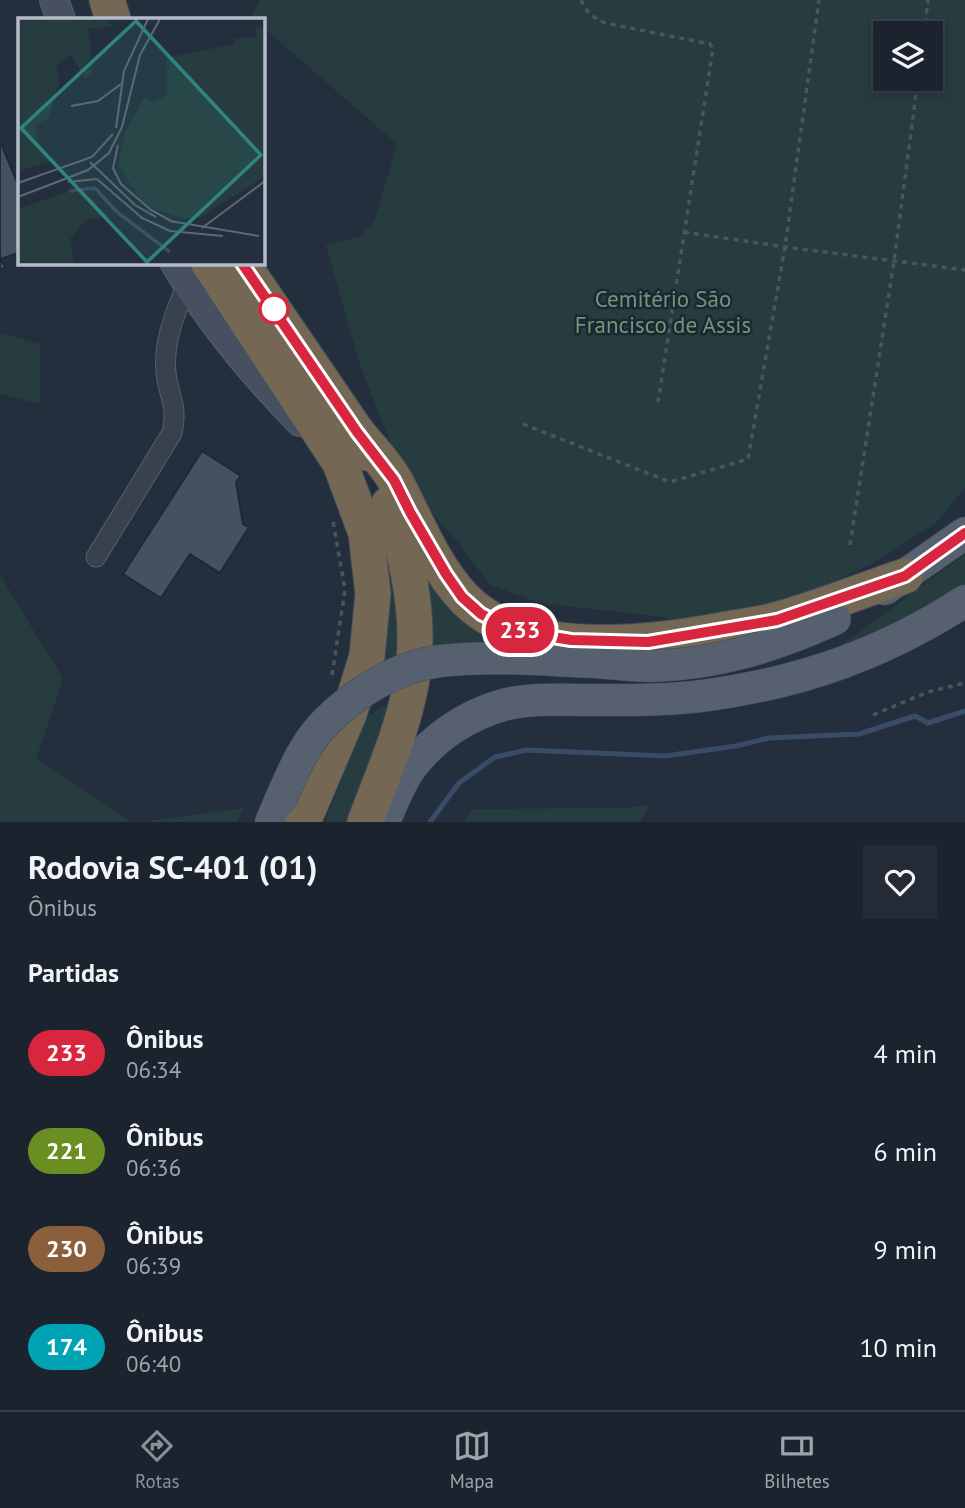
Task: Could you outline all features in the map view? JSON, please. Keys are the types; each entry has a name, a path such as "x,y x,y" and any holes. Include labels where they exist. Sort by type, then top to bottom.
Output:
{"highway":[{"path":"83,0 89,18"},
{"path":"107,0 113,18"},
{"path":"242,264 357,432 394,480 446,574 462,597 481,614 505,626 571,640 648,642 777,620 905,576"},
{"path":"190,270 340,463 366,533 373,594 367,656 349,714 292,810"},
{"path":"357,432 376,471 392,515 409,576 414,611 411,682 406,707 365,822"}],"main road":[{"path":"54,0 61,18"},
{"path":"292,810 296,765 324,724 357,696 395,674 438,661 492,660 651,666 705,661 760,650 835,619 905,576 964,533"},
{"path":"384,822 412,766 439,737 469,718 505,704 543,700 657,699 708,695 776,683 840,665 877,650 930,624 965,601"}],"street":[{"path":"96,557 172,433 174,402 165,362 169,335 190,270"}],"path":[{"path":"581,0 592,17 605,23 710,44 713,48 658,402"},
{"path":"523,424 670,482 748,459 785,247 819,0"},
{"path":"925,21 928,0"},
{"path":"850,545 894,261 916,91"},
{"path":"684,232 965,270"},
{"path":"330,508 345,590 338,649 331,679"},
{"path":"873,715 928,692 965,683"}],"green space":[{"name":"Cemitério São Francisco de Assis","path":"261,0 965,0 965,488 935,524 871,564 783,607 696,621 541,603 490,585 453,536 417,496 390,442 359,362 326,245 359,237 375,220 397,144 264,28 264,18 250,17"},
{"path":"0,333 40,344 40,404 0,394"},
{"path":"379,503 395,542 399,666 376,677"},
{"path":"415,526 440,576 558,641 426,652"},
{"path":"965,554 965,586 931,612 828,655"},
{"path":"0,575 63,679 36,759 132,822 0,822"},
{"path":"391,701 349,822 325,822 366,718"},
{"path":"650,805 639,822 464,822 473,809 623,808"},
{"path":"244,808 236,822 141,822"}],"building":[{"path":"0,141 18,185 18,253 0,259"},
{"path":"202,451 241,476 236,482 243,524 249,527 220,573 190,554 161,598 123,574"}],"waterway":[{"path":"430,822 459,783 495,757 527,750 665,756 736,746 769,738 859,734 915,716 928,723 965,711"}],"bus line":[{"name":"233","path":"242,264 357,432 394,480 446,574 462,597 481,614 505,626 571,640 608,643 648,642 685,637 777,620 905,576 965,533"}]}
